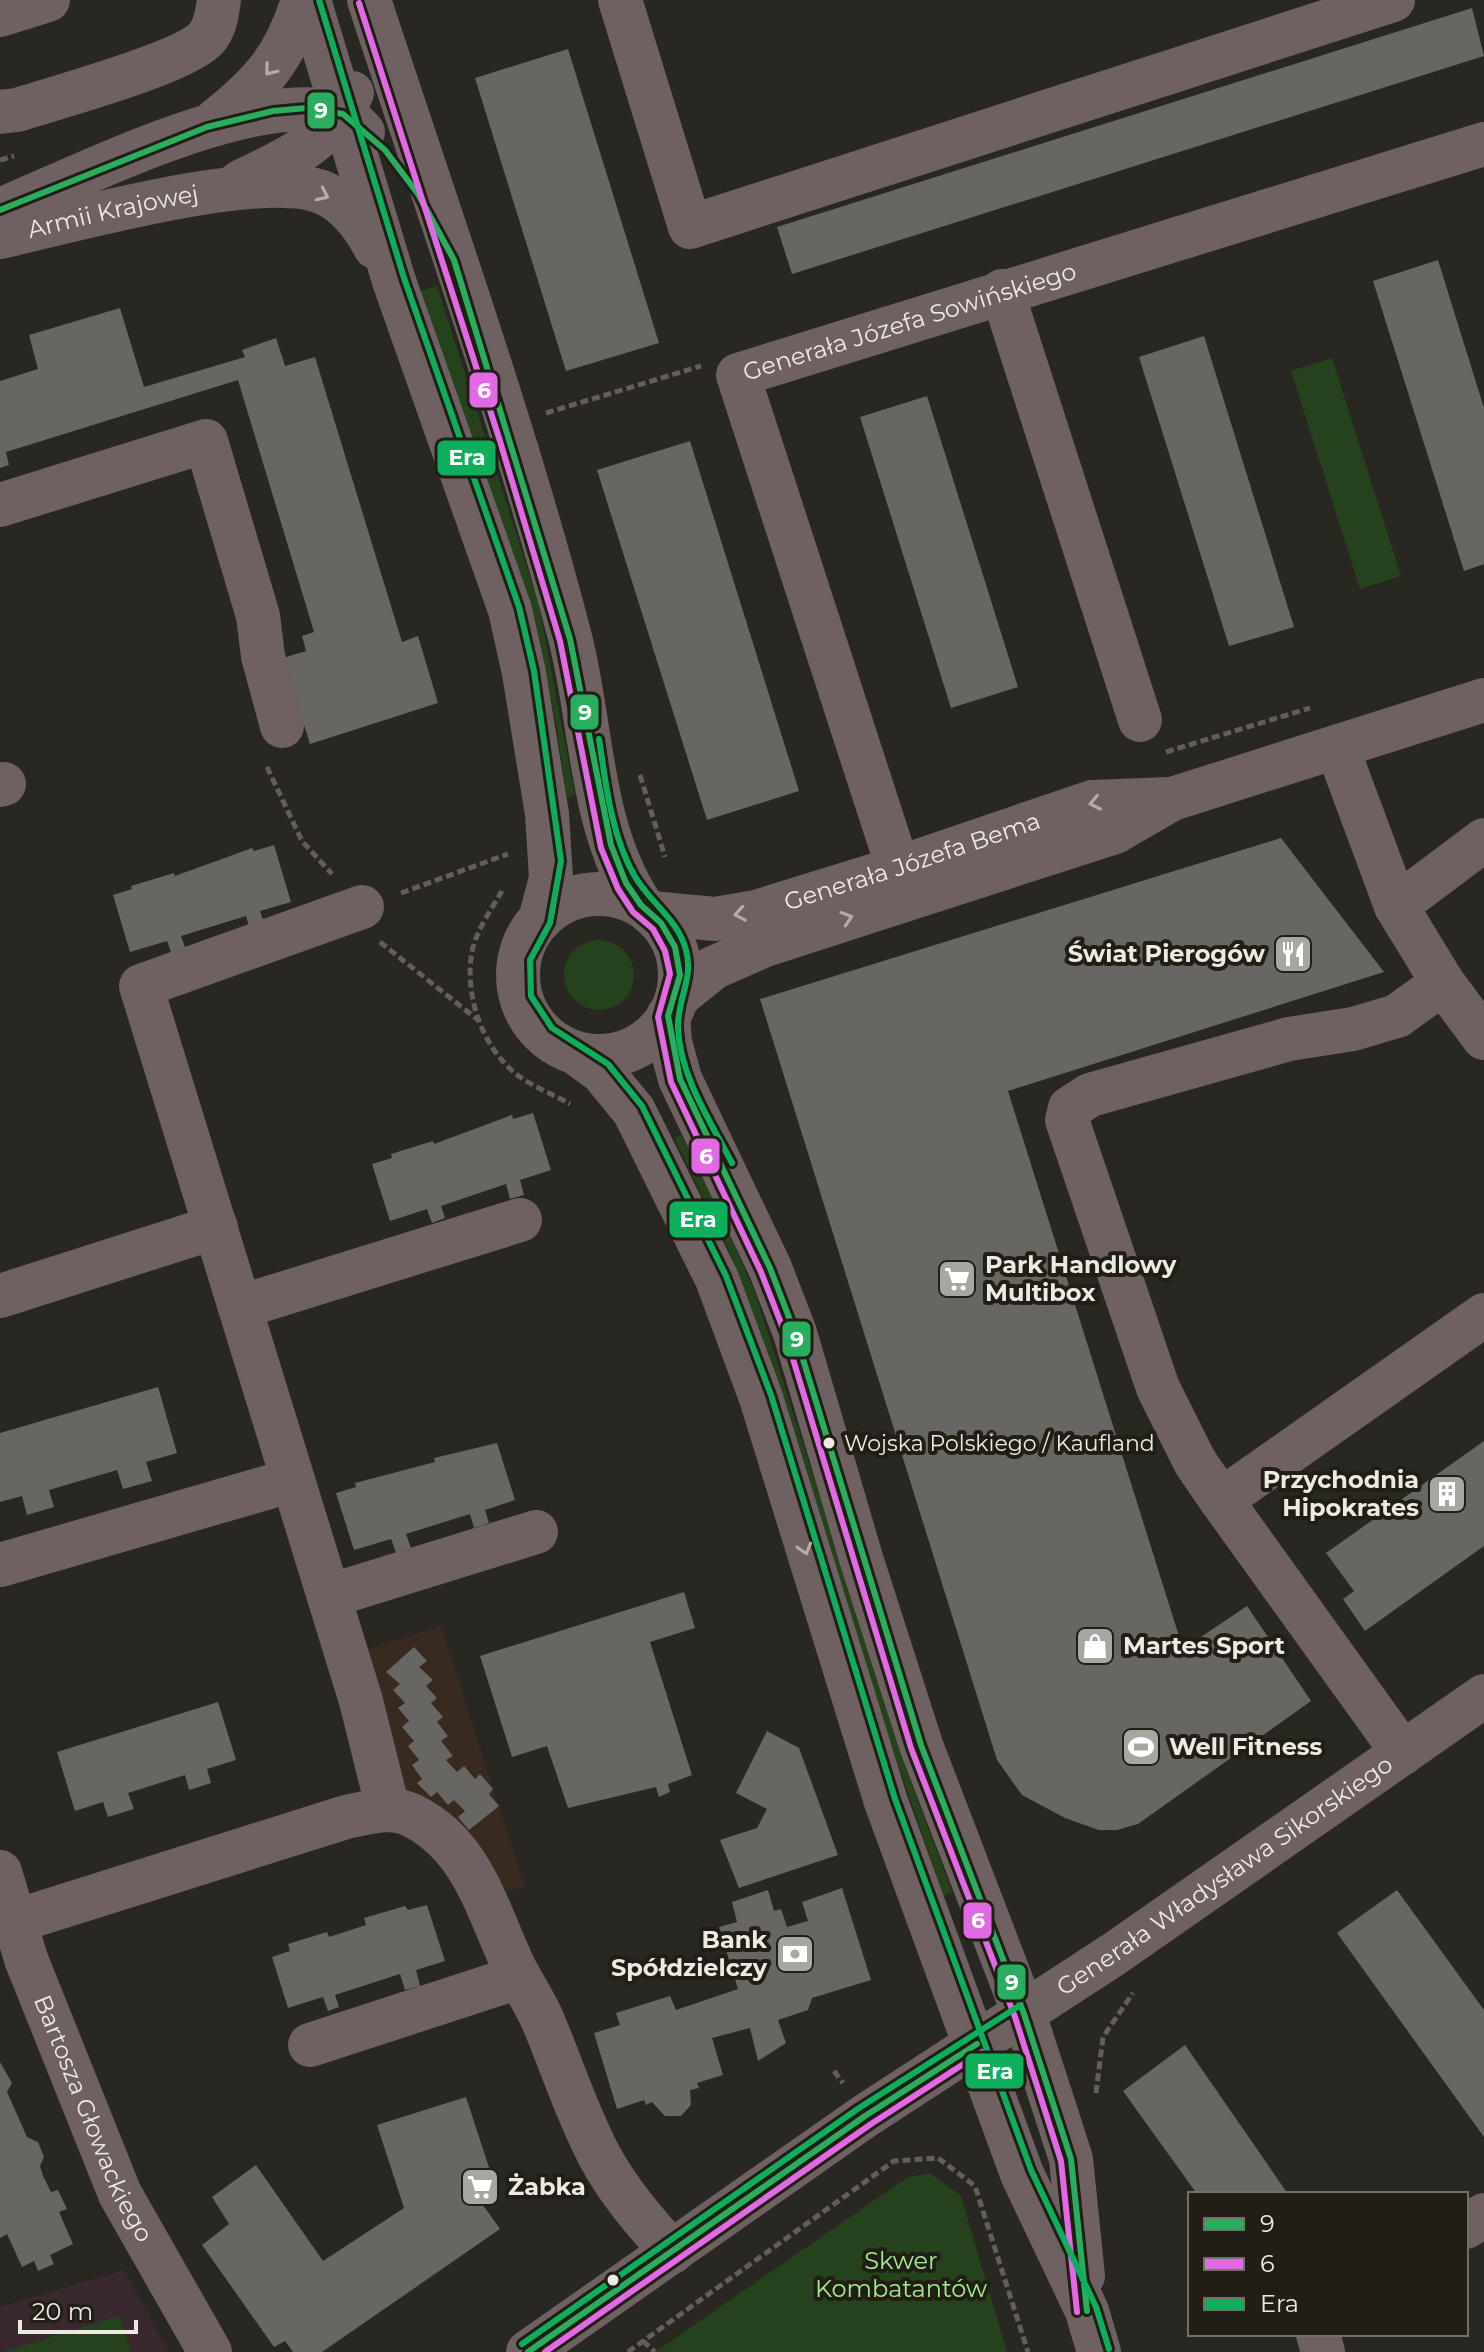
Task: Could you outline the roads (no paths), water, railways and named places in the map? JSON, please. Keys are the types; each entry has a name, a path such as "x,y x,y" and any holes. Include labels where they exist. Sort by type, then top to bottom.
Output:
{"street":[{"path":"0,15 48,0"},
{"path":"0,112 17,110 180,55 207,38 216,21 219,0"},
{"path":"306,0 394,281 483,528 516,635 547,814 551,861 540,920"},
{"name":"Armii Krajowej","path":"207,127 252,92 277,63 306,0"},
{"name":"Armii Krajowej","path":"227,188 308,146 343,114 361,72 362,0"},
{"path":"369,0 454,260 570,639 606,829 617,865 675,947 680,975 672,1007 670,1042 680,1079 770,1268 795,1333 861,1558 921,1745 1024,2014 1071,2159 1087,2311"},
{"path":"620,0 690,227 1393,0"},
{"name":"Armii Krajowej","path":"0,210 207,127 273,111 307,108 343,114"},
{"path":"343,114 385,150 418,194 454,260"},
{"name":"Generała Józefa Sowińskiego","path":"898,868 738,375 1484,144"},
{"name":"Armii Krajowej","path":"0,237 227,188 297,186 326,194 352,214 367,232 394,281"},
{"path":"1002,291 1140,720"},
{"path":"0,505 206,441 258,616 263,656 282,726"},
{"name":"Generała Józefa Bema","path":"672,1007 713,968 765,945 1115,832 1172,799 1484,700"},
{"path":"1337,747 1396,906 1443,983 1484,1038"},
{"name":"Generała Józefa Bema","path":"646,909 715,919 744,914 898,868 1092,802 1172,799"},
{"path":"1396,906 1484,840"},
{"path":"646,909 611,895 579,896 565,901 540,920 527,938 520,958 518,979 521,1000 545,1035 602,1072 634,1111 717,1279 761,1398 886,1802 1022,2174 1087,2311 1099,2352"},
{"path":"362,907 141,986 361,1701 388,1809"},
{"path":"1403,1753 1195,1462 1158,1388 1067,1120 1070,1108 1090,1095 1289,1039 1353,1029 1397,1016 1443,983"},
{"path":"576,1053 600,1056 632,1049 659,1030 672,1007"},
{"path":"240,1307 520,1220"},
{"path":"0,1296 216,1227"},
{"path":"1221,1500 1484,1315"},
{"path":"0,1565 293,1480"},
{"path":"329,1596 536,1532"},
{"name":"Generała Władysława Sikorskiego","path":"528,2352 865,2116 1114,1954 1484,1696"},
{"path":"8,1924 346,1817 388,1809 409,1814 444,1838 467,1865 484,1893 519,1977 542,2019 567,2088 601,2158 633,2208 672,2252"},
{"name":"Bartosza Głowackiego","path":"0,1872 8,1924 26,1959 120,2194 210,2352"},
{"path":"310,2045 519,1977"}],"place":[{"name":"Świat Pierogów","path":"1293,954"},
{"name":"Park Handlowy Multibox","path":"957,1279"},
{"name":"Wojska Polskiego / Kaufland","path":"829,1443"},
{"name":"Przychodnia Hipokrates","path":"1447,1494"},
{"name":"Martes Sport","path":"1095,1646"},
{"name":"Well Fitness","path":"1141,1747"},
{"name":"Bank Spółdzielczy","path":"795,1954"},
{"name":"Żabka","path":"480,2187"}],"park label":[{"name":"Skwer Kombatantów","path":"901,2275"}]}
